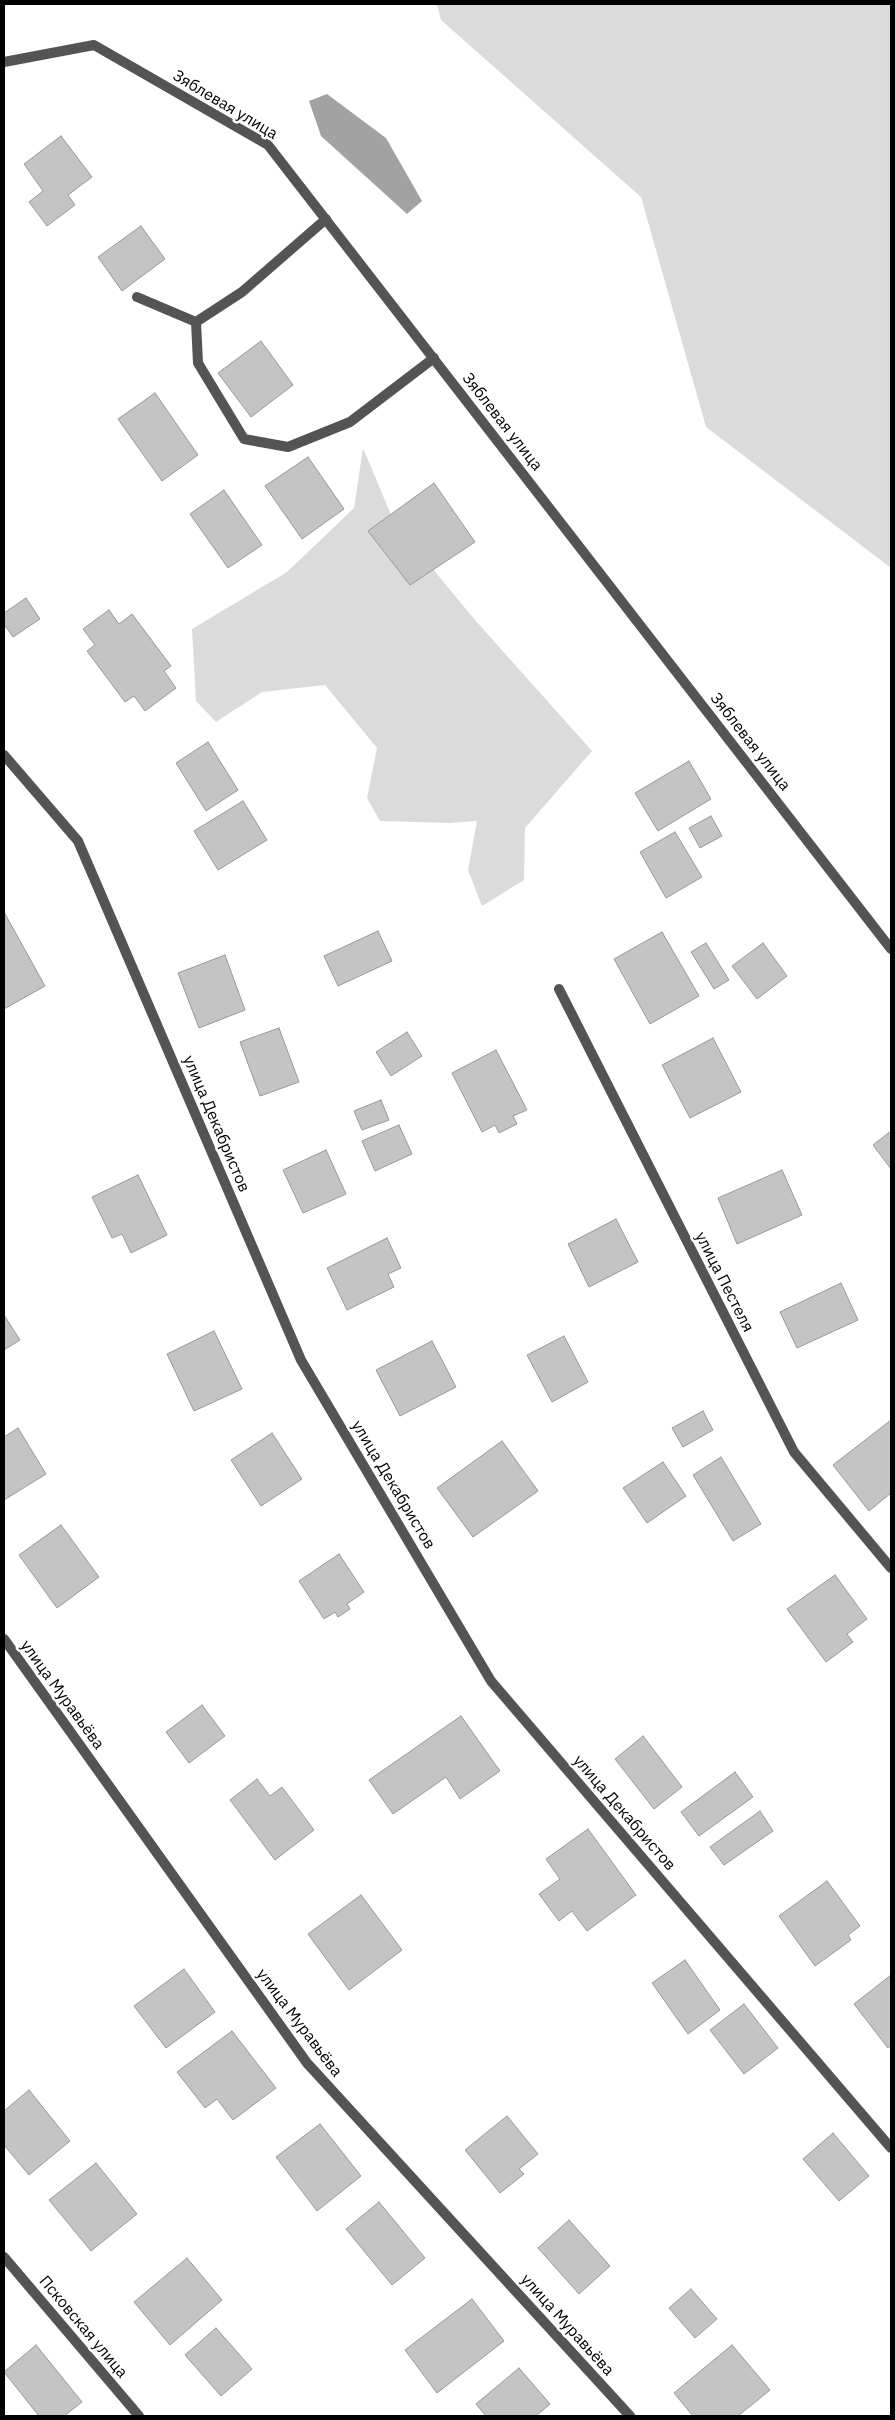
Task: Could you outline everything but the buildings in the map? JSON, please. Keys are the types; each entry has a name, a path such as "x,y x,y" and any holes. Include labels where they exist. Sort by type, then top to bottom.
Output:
{"street":[{"name":"Зяблевая улица","path":"4,62 94,45 268,146 891,949"},
{"path":"196,322 242,292 326,219"},
{"path":"137,297 196,322"},
{"path":"196,322 198,363 244,439 288,447 350,422 434,358"},
{"name":"улица Декабристов","path":"4,755 78,842 300,1360 492,1681 891,2148"},
{"name":"улица Пестеля","path":"559,990 794,1452 891,1568"},
{"name":"улица Муравьёва","path":"4,1639 307,2063 630,2416"},
{"name":"Псковская улица","path":"4,2257 139,2416"}],"shaded area":[{"path":"437,4 891,4 891,568 706,427 641,197 441,20"},
{"path":"327,94 386,138 422,201 407,214 321,136 309,101"},
{"path":"363,448 394,522 475,620 592,751 525,828 524,880 482,906 468,870 477,821 449,823 380,821 367,798 377,748 325,685 262,692 216,722 196,701 192,629 287,572 354,508"}]}
